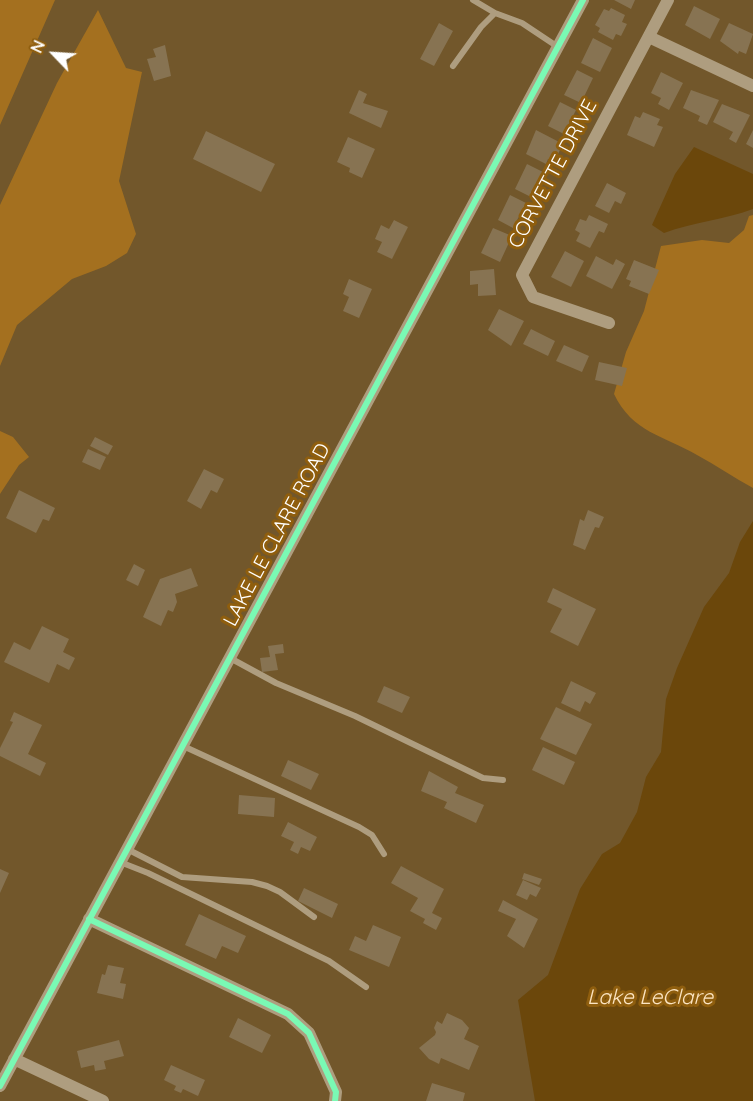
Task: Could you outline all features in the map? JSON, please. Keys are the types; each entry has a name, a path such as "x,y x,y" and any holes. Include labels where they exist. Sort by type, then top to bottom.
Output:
{"street":[{"name":"LAKE LE CLARE ROAD","path":"0,1086 583,0"},
{"name":"CORVETTE DRIVE","path":"609,323 533,297 522,274 668,0"},
{"path":"649,37 753,86"},
{"path":"89,919 288,1014 309,1033 336,1092 335,1101"},
{"path":"14,1059 103,1101"}],"lane":[{"path":"473,0 495,14 522,23 558,47"},
{"path":"453,66 481,27 495,14"},
{"path":"230,658 276,683 355,716 483,778 503,780"},
{"path":"182,746 359,827 372,835 384,854"},
{"path":"127,849 182,877 252,882 267,886 280,891 314,917"},
{"path":"120,862 158,878 328,961 366,987"}],"shaded area":[{"path":"0,0 55,0 0,125"},
{"path":"98,10 126,68 142,72 119,181 136,234 127,253 106,266 72,279 17,325 0,366 0,205 57,83"},
{"path":"753,215 753,488 685,448 639,425 621,407 614,394 626,352 644,311 661,246 702,240 729,243 744,230 749,216"},
{"path":"0,431 13,437 29,457 19,465 0,494"}],"water":[{"path":"694,147 753,174 753,209 664,233 652,225 675,174"},
{"name":"Lake LeClare","path":"753,521 753,1101 535,1101 518,1000 548,975 580,889 602,854 620,843 637,812 646,777 661,752 666,699 677,668 704,607 729,573 740,542"}],"building":[{"path":"614,0 635,0 631,9"},
{"path":"694,6 720,19 710,39 685,25"},
{"path":"611,8 625,15 622,22 627,24 621,36 616,34 613,40 598,32 600,28 595,25 604,9 609,11"},
{"path":"439,23 453,31 434,66 420,59"},
{"path":"729,23 753,34 746,54 739,51 738,54 720,41"},
{"path":"593,38 612,48 600,72 581,63"},
{"path":"165,45 171,76 154,81 147,59 156,57 153,49"},
{"path":"577,70 593,78 581,103 564,95"},
{"path":"661,72 683,83 669,110 658,104 661,98 651,93"},
{"path":"359,90 367,94 363,103 388,111 381,128 349,113"},
{"path":"691,90 719,100 707,125 698,121 700,116 683,108"},
{"path":"560,102 576,110 564,134 548,126"},
{"path":"722,104 750,115 736,143 729,139 733,132 713,122"},
{"path":"643,112 660,119 657,125 663,127 654,147 627,135 635,116 640,118"},
{"path":"536,130 563,144 554,162 548,159 546,164 526,154"},
{"path":"753,130 753,148 746,144"},
{"path":"206,131 275,164 261,192 193,159"},
{"path":"348,137 375,149 362,178 349,172 350,168 337,162"},
{"path":"527,164 543,172 531,197 515,189"},
{"path":"607,183 626,193 621,204 615,201 609,213 595,206"},
{"path":"510,195 526,203 513,228 498,220"},
{"path":"589,215 608,224 604,233 599,231 590,248 576,241 580,233 575,230 580,219 586,221"},
{"path":"394,220 408,227 392,259 377,252 382,242 375,239 381,225 389,229"},
{"path":"493,228 512,236 500,262 481,253"},
{"path":"565,251 584,261 571,287 551,277"},
{"path":"596,256 613,265 616,259 625,264 612,289 586,276"},
{"path":"634,260 659,270 649,294 629,286 631,281 626,279"},
{"path":"494,269 496,295 478,296 478,284 470,285 470,271"},
{"path":"349,279 372,289 359,318 343,311 349,297 343,294"},
{"path":"499,309 524,321 511,346 488,330"},
{"path":"531,329 555,341 548,356 523,344"},
{"path":"564,345 589,356 582,372 556,361"},
{"path":"599,362 627,368 622,386 595,380"},
{"path":"95,437 113,446 108,455 90,446"},
{"path":"88,449 106,457 100,470 82,462"},
{"path":"204,469 224,479 217,493 211,490 201,509 187,501"},
{"path":"19,490 55,508 49,521 43,519 36,533 6,518"},
{"path":"588,510 604,517 599,528 595,527 585,550 573,545 580,519 584,521"},
{"path":"134,564 145,570 138,586 126,580"},
{"path":"191,568 198,586 175,594 177,602 173,612 168,610 161,626 143,617 160,579"},
{"path":"553,588 596,609 578,646 550,632 562,609 547,602"},
{"path":"42,626 69,639 63,652 75,658 69,670 57,664 49,683 4,662 14,642 30,650"},
{"path":"283,644 284,653 275,654 278,670 262,672 260,658 270,657 268,646"},
{"path":"571,681 596,693 590,704 585,701 580,712 561,703"},
{"path":"384,686 410,697 402,713 377,702"},
{"path":"556,707 592,724 576,755 540,739"},
{"path":"14,712 42,725 28,754 46,763 40,776 0,756 0,748 13,722 10,721"},
{"path":"543,747 575,762 564,785 532,770"},
{"path":"288,760 319,774 311,790 281,776"},
{"path":"429,771 458,787 455,793 484,805 476,823 444,808 447,802 421,791"},
{"path":"239,795 275,798 274,817 238,814"},
{"path":"288,822 317,837 310,851 301,847 298,854 290,850 294,842 281,836"},
{"path":"401,866 444,889 432,913 442,918 436,930 423,923 425,919 410,911 418,898 391,883"},
{"path":"0,869 9,873 0,893"},
{"path":"524,873 542,879 539,885 522,879"},
{"path":"523,880 541,888 536,897 530,894 527,900 516,895"},
{"path":"304,888 338,904 332,918 298,901"},
{"path":"503,900 538,919 524,948 507,936 516,919 498,911"},
{"path":"199,914 246,936 238,953 222,946 216,959 185,945"},
{"path":"373,925 401,937 389,967 349,950 355,936 366,941"},
{"path":"108,965 124,968 120,983 126,984 123,999 97,993 102,974 105,975"},
{"path":"447,1013 462,1020 469,1028 464,1039 479,1046 469,1070 441,1058 439,1064 429,1059 419,1048 435,1035 434,1028 437,1021 442,1024"},
{"path":"238,1018 271,1035 262,1053 229,1037"},
{"path":"119,1040 124,1056 104,1061 106,1069 95,1071 94,1065 81,1068 77,1051"},
{"path":"171,1065 205,1080 198,1096 183,1089 181,1093 174,1090 176,1086 164,1080"},
{"path":"432,1083 465,1093 463,1101 426,1101"}],"cycle path":[{"path":"0,1086 583,0"},
{"path":"89,919 288,1014 309,1033 336,1092 335,1101"}]}
